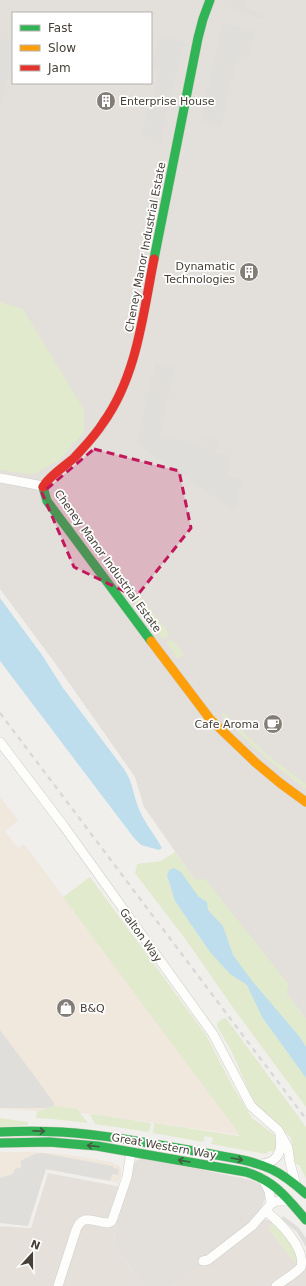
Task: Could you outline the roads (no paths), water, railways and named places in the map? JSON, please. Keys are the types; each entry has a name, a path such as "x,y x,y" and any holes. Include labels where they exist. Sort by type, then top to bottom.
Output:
{"street":[{"name":"Cheney Manor Industrial Estate","path":"210,0 203,18 198,38 140,336 129,374 114,408 102,426 82,449 43,486 47,501 210,719 262,770 306,802"},
{"path":"0,478 43,486"},
{"name":"Galton Way","path":"0,742 63,825 213,1034 251,1106 278,1130 288,1148 290,1164 296,1185"},
{"path":"259,1164 270,1162 279,1154 281,1146 278,1130"},
{"name":"Great Western Way","path":"0,1132 45,1131 96,1135 259,1164 282,1174 306,1194"},
{"name":"Great Western Way","path":"0,1143 20,1141 84,1145 240,1171 263,1178 290,1201 306,1220"},
{"path":"58,1286 79,1224 88,1220 108,1223 113,1218 127,1177 131,1152"},
{"path":"263,1178 269,1191 268,1208 294,1235 301,1246 305,1260 301,1266 276,1286"},
{"path":"203,1261 208,1260 234,1241 252,1226 268,1208 278,1201 290,1201"}],"water":[{"path":"0,598 42,655 63,688 124,769 131,783 142,816 162,848 159,850 141,845 134,838 0,661"},
{"path":"174,868 181,872 198,896 207,902 208,910 223,926 233,955 253,982 299,1036 306,1047 306,1078 262,1017 247,985 230,974 210,952 175,901 167,875 169,870"}],"railway":[{"path":"0,713 306,1119"}],"place":[{"name":"Enterprise House","path":"106,101"},
{"name":"Dynamatic Technologies","path":"249,272"},
{"name":"Cafe Aroma","path":"273,724"},
{"name":"B&Q","path":"66,1008"}]}
